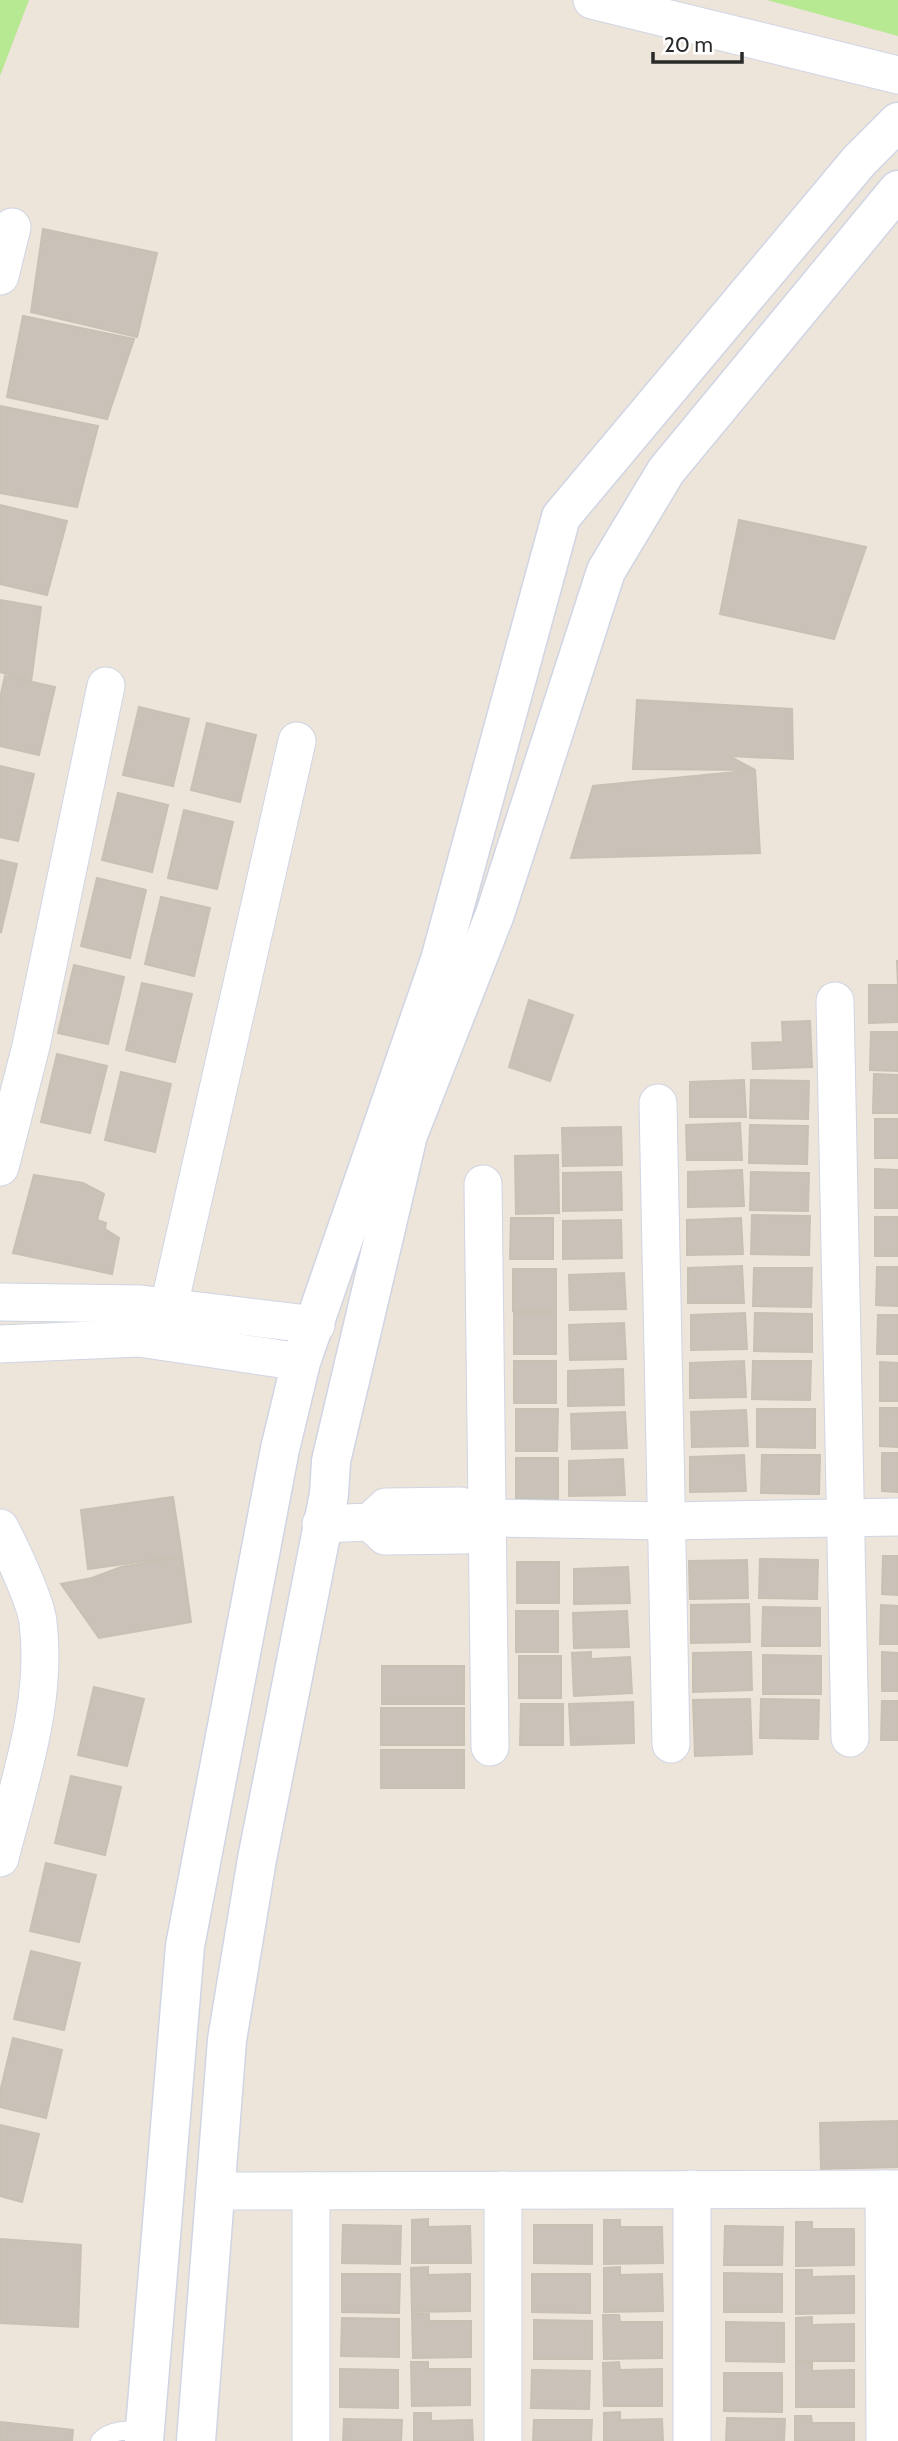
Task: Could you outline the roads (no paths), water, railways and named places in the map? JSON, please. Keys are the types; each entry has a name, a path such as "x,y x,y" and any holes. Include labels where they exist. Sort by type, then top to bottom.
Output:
{"street":[{"path":"592,0 898,75"},
{"path":"144,2436 186,1946 279,1449 301,1362 440,960 561,517 859,161 898,122"},
{"path":"196,2441 227,2040 257,1859 329,1494 331,1461 408,1135 495,914 606,571 666,471 898,190"},
{"path":"0,276 12,227"},
{"path":"0,1167 31,1046 106,685"},
{"path":"165,1324 297,741"},
{"path":"455,902 495,914"},
{"path":"835,1001 850,1738"},
{"path":"658,1103 671,1744"},
{"path":"483,1184 491,1747"},
{"path":"0,1302 165,1324 316,1325"},
{"path":"0,1344 139,1338 165,1324 301,1362"},
{"path":"321,1524 370,1522 386,1507 461,1506 488,1518 667,1521 898,1517"},
{"path":"0,1528 38,1620 39,1681 33,1725 0,1858"},
{"path":"692,2189 692,2441"},
{"path":"215,2192 891,2189 885,2441"},
{"path":"503,2190 503,2441"},
{"path":"311,2191 311,2441"},
{"path":"153,2329 204,2331"}],"lane":[{"path":"100,2441 105,2435 124,2430 144,2436"}]}
